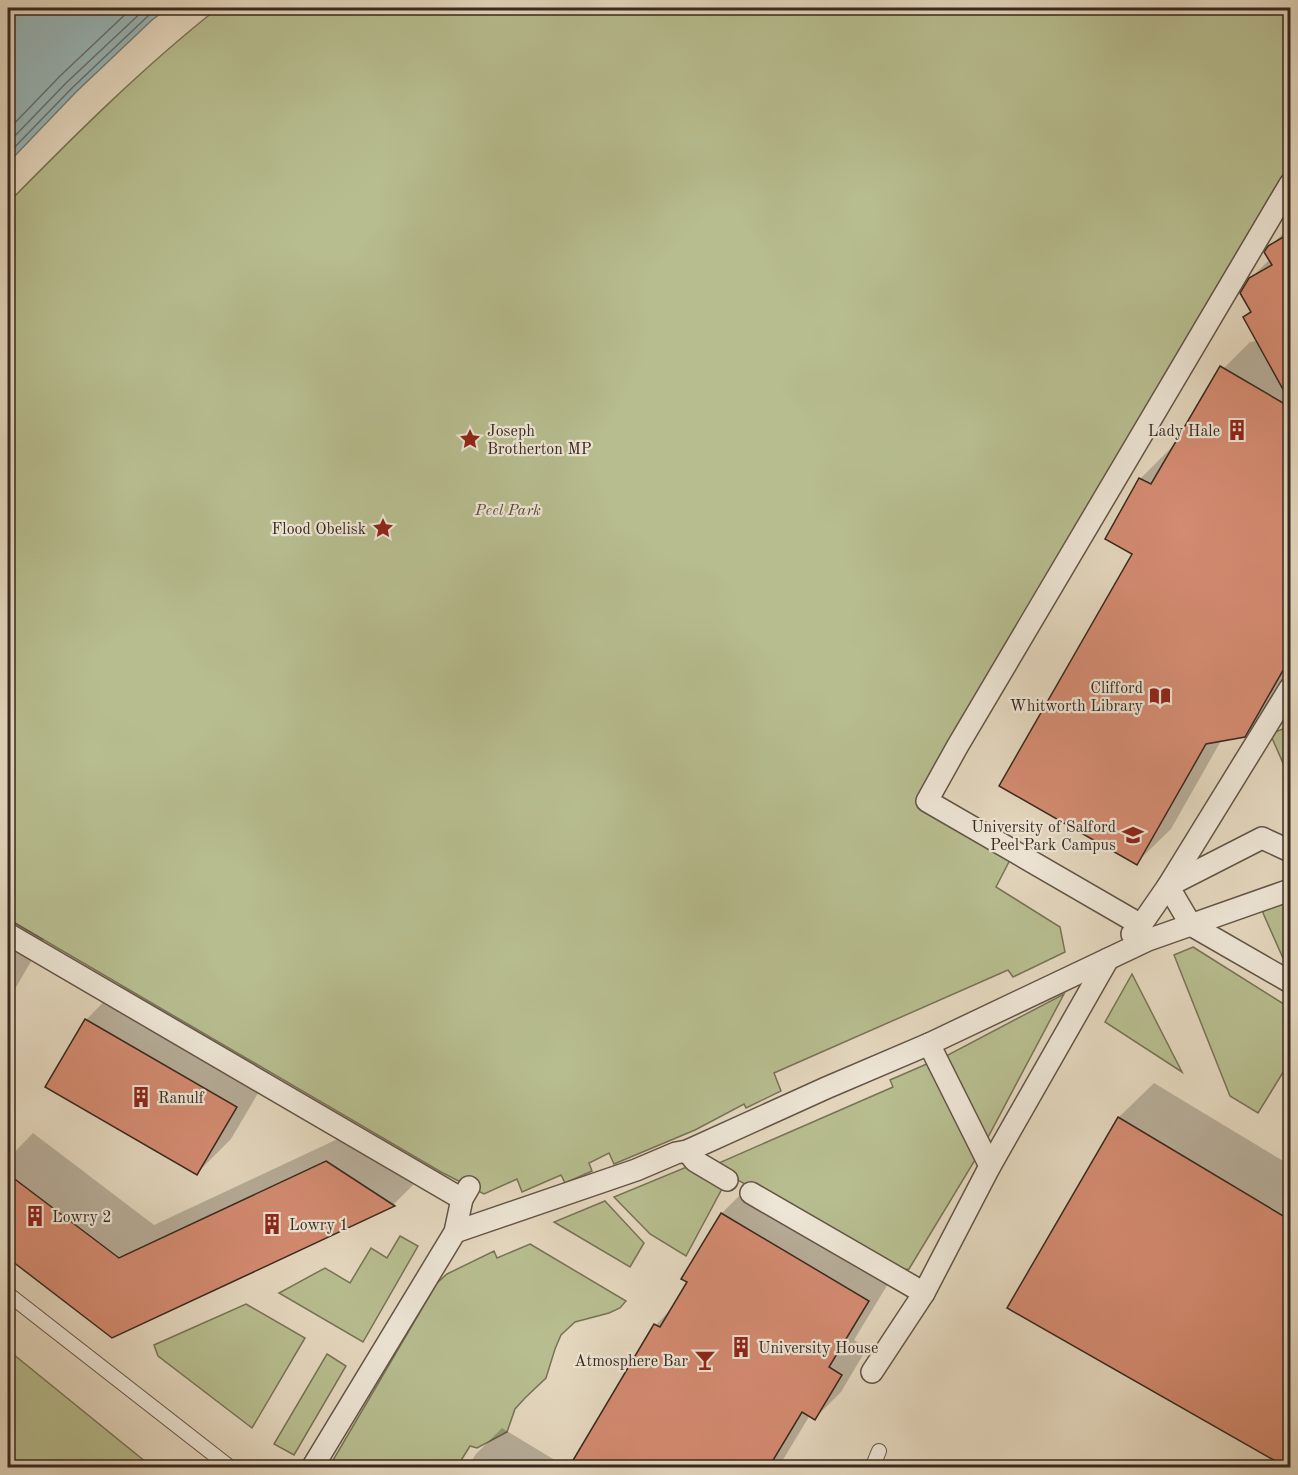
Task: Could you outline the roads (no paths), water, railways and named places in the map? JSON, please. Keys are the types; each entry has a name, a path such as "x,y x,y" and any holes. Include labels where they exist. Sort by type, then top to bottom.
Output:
{"street":[{"path":"1141,925 927,801 963,736 1290,184"},
{"path":"872,1372 924,1293 990,1166 1106,960 1141,925 1168,886 1290,688"},
{"path":"1168,886 1262,838 1290,851"},
{"path":"1168,886 1191,925 1290,982"},
{"path":"455,1232 687,1151 929,1044 1148,940 1290,890"},
{"path":"8,934 466,1193 455,1232 312,1467"},
{"path":"929,1044 990,1166"},
{"path":"687,1151 695,1161 727,1180"},
{"path":"751,1193 924,1293"}],"lane":[{"path":"8,1294 231,1467"},
{"path":"872,1467 879,1451"}],"water":[{"path":"8,8 168,8 152,20 76,92 8,163"}],"place":[{"name":"Lady Hale","path":"1237,430"},
{"name":"Joseph Brotherton MP","path":"470,439"},
{"name":"Flood Obelisk","path":"383,528"},
{"name":"Clifford Whitworth Library","path":"1160,696"},
{"name":"University of Salford Peel Park Campus","path":"1133,835"},
{"name":"Ranulf","path":"141,1097"},
{"name":"Lowry 2","path":"35,1216"},
{"name":"Lowry 1","path":"272,1224"},
{"name":"University House","path":"741,1347"},
{"name":"Atmosphere Bar","path":"705,1360"}],"park label":[{"name":"Peel Park","path":"508,509"}]}
